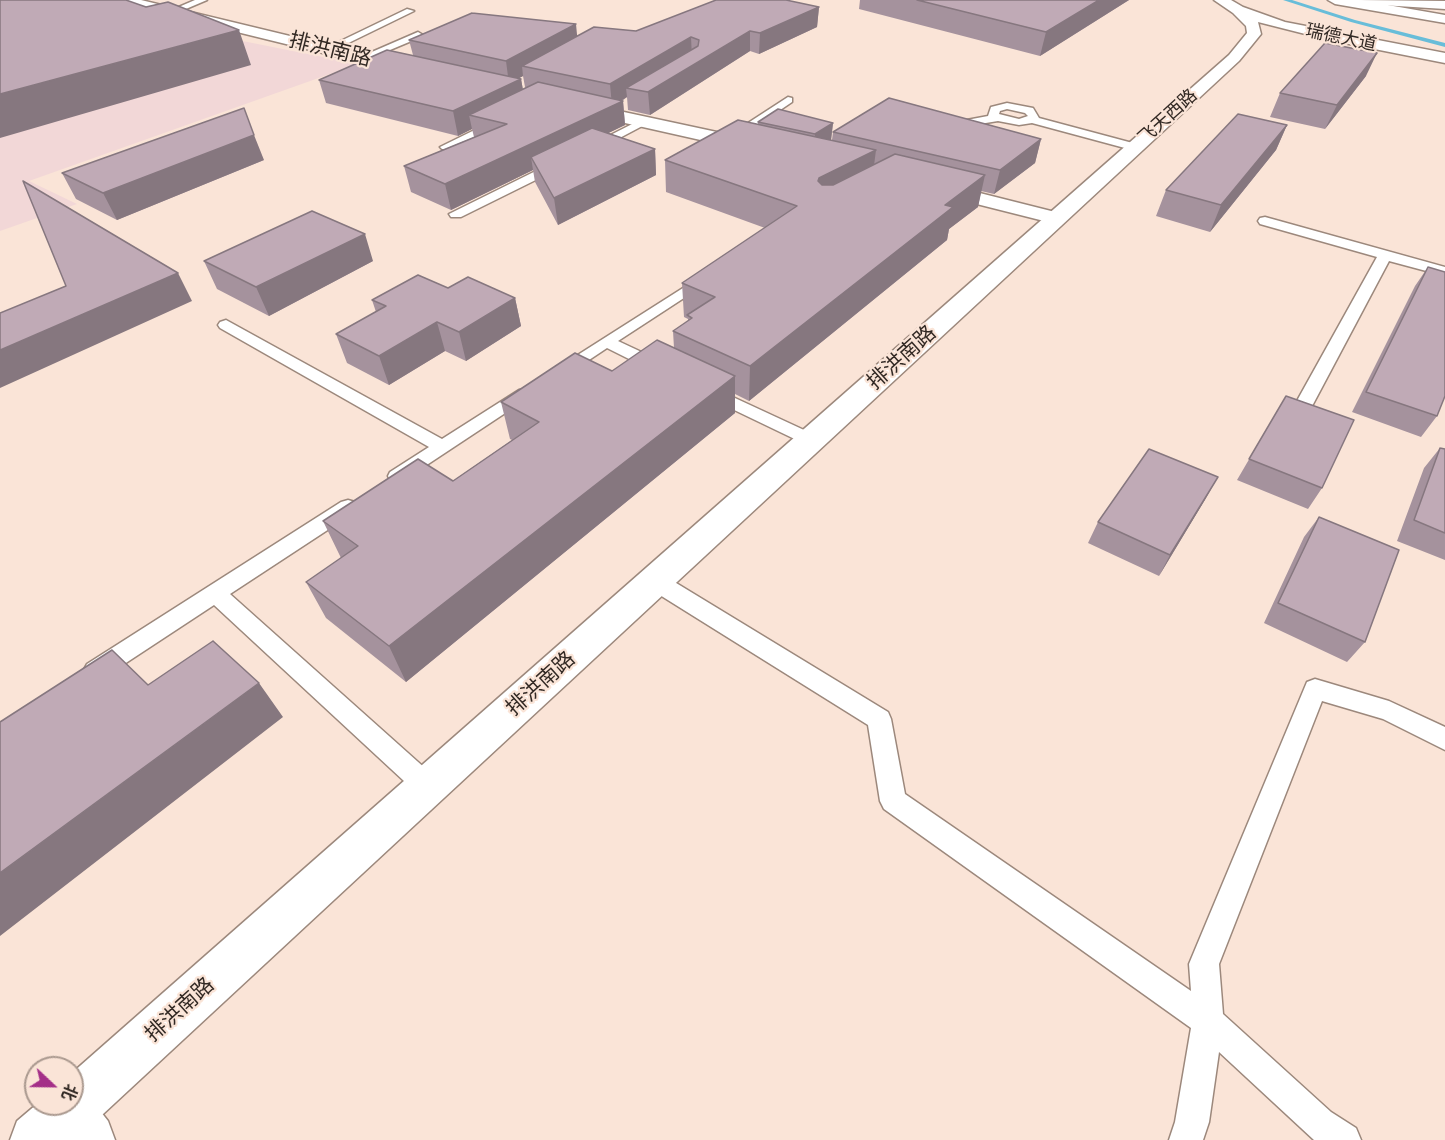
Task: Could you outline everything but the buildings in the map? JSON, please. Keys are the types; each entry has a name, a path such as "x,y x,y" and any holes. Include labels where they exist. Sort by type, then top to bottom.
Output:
{"street":[{"name":"排洪南路","path":"124,0 427,73"},
{"path":"1221,0 1238,10"},
{"name":"瑞德大道","path":"1335,0 1445,19"},
{"path":"1365,0 1445,5"},
{"name":"瑞德大道","path":"1238,10 1281,25 1445,58"},
{"name":"飞天西路","path":"1056,218 1234,58 1254,34 1253,25 1238,10"},
{"path":"565,104 770,150"},
{"path":"925,185 1056,218"},
{"name":"排洪南路","path":"64,1130 427,786 1056,218"}],"lane":[{"path":"171,12 204,0"},
{"path":"327,50 410,11"},
{"path":"363,58 418,35"},
{"path":"729,140 788,100"},
{"path":"610,114 628,103"},
{"path":"935,119 955,124 997,118 993,115 994,109 1007,106 1029,110 1033,113 1032,119 1136,147"},
{"path":"446,147 504,118"},
{"path":"456,214 644,122"},
{"path":"1265,221 1445,272"},
{"path":"1302,408 1385,255"},
{"path":"383,485 714,272"},
{"path":"226,325 442,447"},
{"path":"606,342 671,373"},
{"path":"693,383 811,440"},
{"path":"78,682 363,498"},
{"path":"655,581 879,719 892,801 1208,1022 1319,1124 1344,1140"},
{"path":"215,592 427,786"},
{"path":"1186,1140 1192,1122 1208,1022 1204,964 1315,689 1389,711 1445,739"}],"shaded area":[{"path":"97,12 358,64 29,181 77,204 0,231 0,36"}],"waterway":[{"path":"1286,0 1353,21 1445,45"}]}
